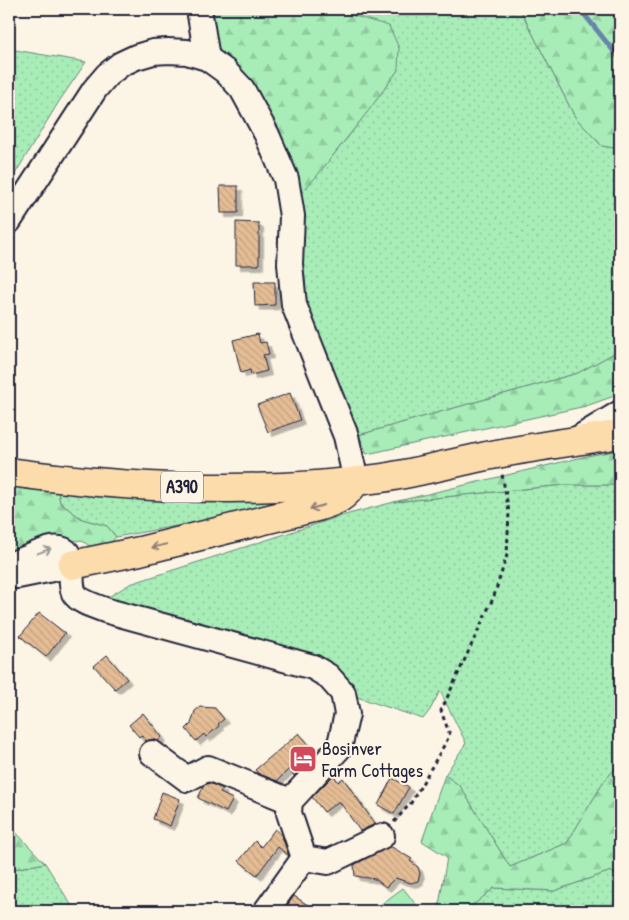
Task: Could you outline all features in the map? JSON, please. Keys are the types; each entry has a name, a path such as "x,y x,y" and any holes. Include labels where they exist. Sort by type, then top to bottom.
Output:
{"highway":[{"name":"A390","path":"9,472 109,483 172,487 291,487 356,481 408,473 498,454 620,434"},
{"path":"72,565 140,551 317,508 337,501 348,493 356,481"}],"street":[{"path":"199,9 207,58"},
{"path":"9,221 96,89 107,75 121,64 153,52 187,52 207,58 225,71 242,89 267,135 286,179 292,216 290,264 294,305 346,436 356,481"},
{"path":"573,442 620,414"},
{"path":"9,567 12,564 53,548 61,549 70,556 74,592 87,602 108,611 313,667 328,676 343,693 347,714 340,748 290,801 289,814 304,858"},
{"path":"9,576 18,576 72,565"},
{"path":"152,753 182,784 208,768 290,801"},
{"path":"304,858 328,862 382,836"},
{"path":"266,911 304,858"}],"path":[{"path":"382,836 411,803 450,735 441,711 494,596 507,555 509,512 498,454"}],"green space":[{"path":"208,9 311,9 338,11 389,26 399,48 398,70 316,177 298,196 214,53"},
{"path":"311,9 520,9 575,117 602,146 620,149 620,350 578,373 359,435 307,305 298,196 350,134 398,70 338,11"},
{"path":"520,9 620,9 620,149 602,146 575,117"},
{"path":"9,49 86,62 58,103 9,184"},
{"path":"620,350 620,394 586,406 367,454 359,435 578,373"},
{"path":"620,450 620,485 563,485 394,502 587,456"},
{"path":"9,483 58,491 60,503 82,519 107,526 116,537 107,547 91,547 81,540 64,543 9,560"},
{"path":"563,485 620,485 620,765 603,783 567,843 510,867 460,786 445,775 466,743 440,691 423,719 357,697 347,682 105,599 130,584 341,516 394,502"},
{"path":"58,491 319,500 116,537 107,526 82,519 60,503"},
{"path":"620,765 620,880 611,871 554,891 494,888 466,911 438,911 447,857 422,841 445,775 460,786 510,867 567,843 603,783"},
{"path":"9,825 45,863 9,870"},
{"path":"45,863 75,911 9,911 9,870"},
{"path":"611,871 620,880 620,911 466,911 494,888 554,891"},
{"path":"403,888 421,911 372,911"}],"building":[{"path":"220,186 238,186 238,213 221,213"},
{"path":"236,222 259,223 259,265 236,265"},
{"path":"254,282 275,282 275,305 255,306"},
{"path":"258,334 260,343 266,342 269,354 263,355 267,371 251,375 250,370 241,373 233,340"},
{"path":"290,393 300,420 268,432 257,405"},
{"path":"39,613 65,633 46,657 20,636"},
{"path":"107,655 127,679 115,689 94,666"},
{"path":"200,707 215,708 224,719 206,737 204,734 196,741 186,729 191,724 195,711"},
{"path":"143,713 162,737 158,741 153,739 146,741 141,735 139,737 129,725"},
{"path":"299,733 316,753 294,776 289,769 277,781 259,774 255,770"},
{"path":"334,775 338,782 343,778 375,824 360,831 339,801 324,812 312,797"},
{"path":"392,778 409,787 394,814 378,805"},
{"path":"209,783 223,789 220,793 233,799 226,812 198,798 204,785"},
{"path":"162,792 180,799 170,826 153,819"},
{"path":"275,829 281,834 289,856 278,847 257,875 239,861 255,841 261,847"},
{"path":"390,846 412,859 410,861 418,867 420,874 418,881 411,883 395,878 386,887 375,879 355,876 354,865"},
{"path":"294,896 317,911 283,911"}],"waterway":[{"path":"580,9 620,59"}],"place":[{"name":"Bosinver Farm Cottages","path":"303,759"}]}
